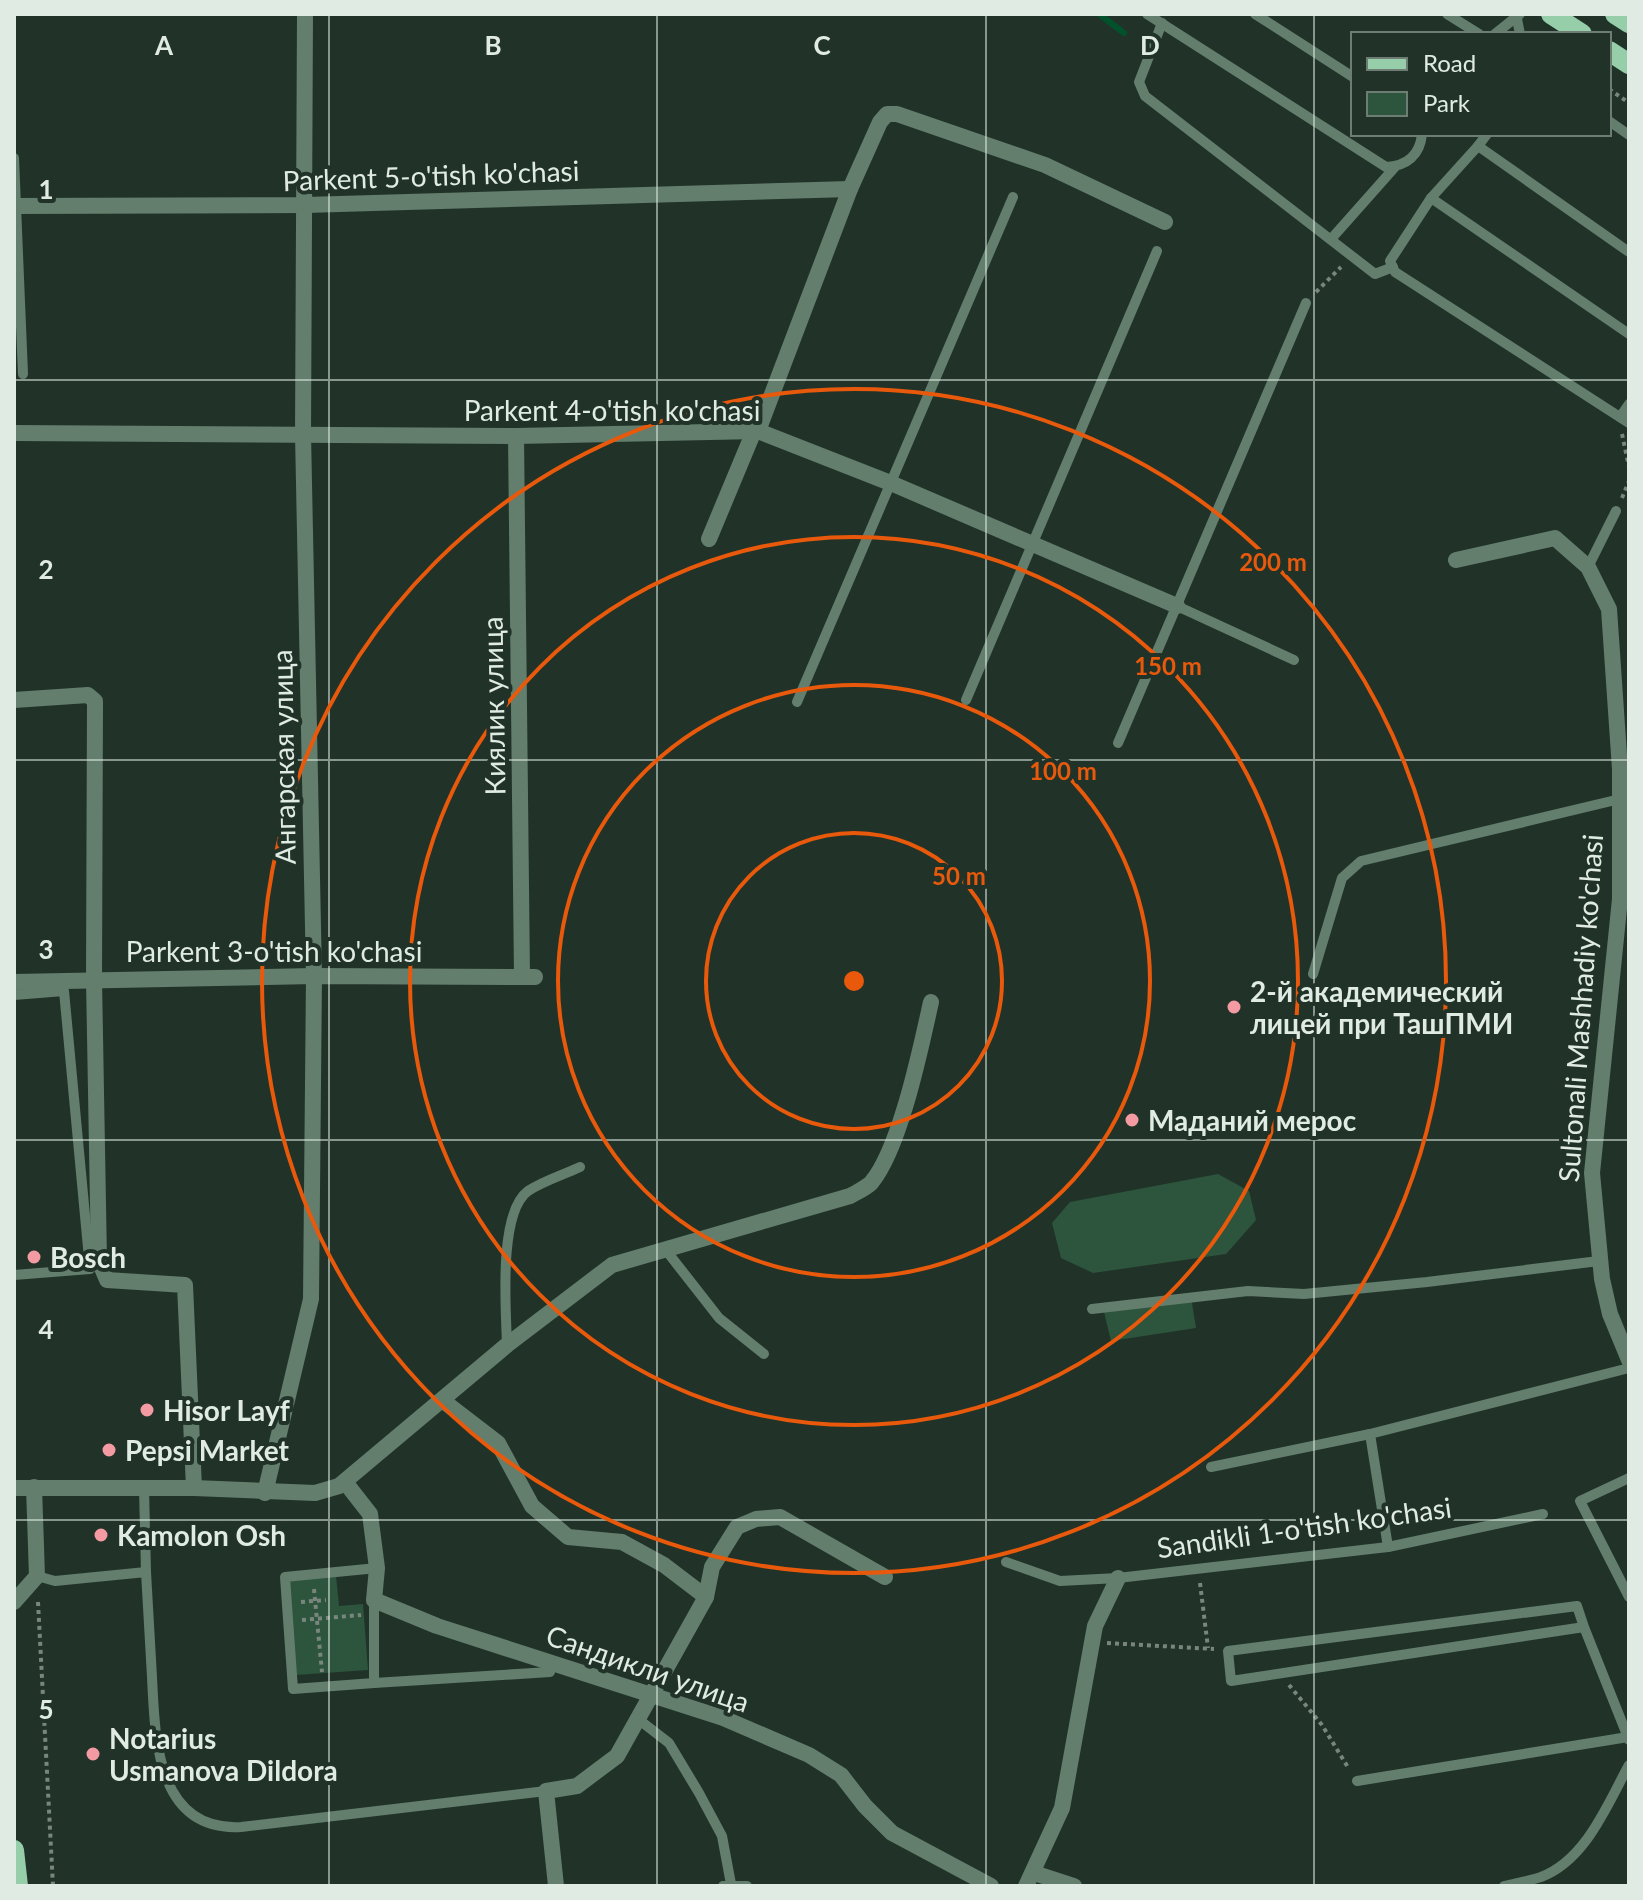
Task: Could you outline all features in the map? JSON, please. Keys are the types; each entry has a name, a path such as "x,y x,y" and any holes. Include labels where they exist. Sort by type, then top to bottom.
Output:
{"main road":[{"path":"1551,14 1579,32"},
{"path":"1615,14 1629,23"},
{"path":"1611,52 1629,64"},
{"path":"14,1850 18,1886"}],"street":[{"name":"Ангарская улица","path":"265,1493 311,1299 314,976 303,434 305,14"},
{"path":"709,539 756,431 850,189 880,122 892,113 1045,165 1165,222"},
{"name":"Parkent 5-o'tish ko'chasi","path":"15,206 305,205 850,189"},
{"name":"Parkent 4-o'tish ko'chasi","path":"14,433 516,436 756,431 893,484 1177,606"},
{"name":"Киялик улица","path":"516,436 528,976"},
{"name":"Sultonali Mashhadiy ko'chasi","path":"1456,560 1555,538 1588,567 1609,609 1625,770 1620,799 1620,899 1592,1143 1592,1195 1599,1261 1610,1314 1629,1360"},
{"path":"14,700 88,695 95,701 94,979 99,1261 107,1280 185,1285 194,1488"},
{"name":"Parkent 3-o'tish ko'chasi","path":"14,982 314,976 528,976"},
{"path":"14,1488 194,1488 315,1493 345,1482 507,1345 612,1265 850,1196 869,1185 884,1161 913,1079 931,1002"},
{"path":"442,1400 498,1443 532,1506 568,1537 622,1542 664,1565 706,1597"},
{"path":"345,1482 370,1514 377,1568 373,1607"},
{"path":"14,1602 37,1576 34,1487"},
{"path":"556,1886 546,1791 577,1786 617,1756 706,1597 712,1567 737,1527 756,1519 780,1517 885,1577"},
{"path":"1074,1886 1030,1880 1062,1808 1095,1626 1118,1578"},
{"name":"Сандикли улица","path":"373,1607 653,1693 809,1755 841,1775 865,1806 892,1833 991,1886"}],"lane":[{"path":"1147,14 1386,167 1395,167"},
{"path":"1255,14 1351,76"},
{"path":"1447,14 1476,32"},
{"path":"1497,32 1517,15"},
{"path":"1162,23 1139,82 1145,96 1332,238 1343,252 1375,274 1393,267"},
{"path":"1611,122 1629,135"},
{"path":"1332,238 1395,167 1416,154 1423,136"},
{"path":"1486,136 1431,198 1390,261 1393,267 1626,421 1629,404"},
{"path":"1478,146 1629,252"},
{"path":"14,158 23,374"},
{"path":"797,702 893,484 1013,197"},
{"path":"1431,198 1629,334"},
{"path":"966,700 1036,544 1157,251"},
{"path":"1118,743 1306,303"},
{"path":"1588,567 1616,511"},
{"path":"1177,606 1294,660"},
{"path":"1313,974 1342,878 1361,861 1620,799"},
{"path":"14,995 64,991 90,1269 14,1275"},
{"path":"507,1345 505,1273 514,1213 527,1192 580,1167"},
{"path":"665,1249 719,1318 764,1354"},
{"path":"1092,1309 1248,1291 1304,1294 1381,1287 1599,1261"},
{"path":"1211,1467 1370,1434 1629,1368"},
{"path":"1370,1434 1388,1547"},
{"path":"1629,1478 1580,1501 1629,1597"},
{"path":"144,1488 156,1752 177,1795 204,1822 241,1827 546,1791"},
{"name":"Sandikli 1-o'tish ko'chasi","path":"1006,1562 1060,1581 1118,1578 1388,1547 1543,1514"},
{"path":"377,1568 285,1577 293,1689 550,1672"},
{"path":"37,1576 55,1581 146,1572"},
{"path":"1357,1781 1628,1738 1577,1606 1228,1651 1231,1681 1584,1627"},
{"path":"373,1607 374,1683"},
{"path":"638,1719 669,1743 699,1793 722,1836 727,1885 747,1886"},
{"path":"1504,1886 1542,1877 1574,1855 1596,1825 1629,1765"}],"path":[{"path":"1611,90 1629,103"},
{"path":"1306,303 1336,270"},
{"path":"1626,421 1622,434 1629,467"},
{"path":"1616,511 1629,481"},
{"path":"1199,1569 1208,1648"},
{"path":"312,1574 323,1686"},
{"path":"37,1576 53,1886"},
{"path":"301,1602 326,1600"},
{"path":"288,1621 316,1619 373,1607"},
{"path":"1092,1643 1228,1651"},
{"path":"1280,1674 1322,1725 1357,1781"}],"green space":[{"path":"1218,1174 1249,1191 1256,1220 1226,1254 1093,1273 1061,1258 1052,1223 1070,1202"},
{"path":"1191,1297 1196,1328 1111,1341 1104,1312"},
{"path":"336,1576 339,1606 363,1604 368,1670 296,1675 289,1581"}],"waterway":[{"path":"1099,14 1124,33"}],"place":[{"name":"2-й академический лицей при ТашПМИ","path":"1234,1007"},
{"name":"Маданий мерос","path":"1132,1120"},
{"name":"Bosch","path":"34,1257"},
{"name":"Hisor Layf","path":"147,1410"},
{"name":"Pepsi Market","path":"109,1450"},
{"name":"Kamolon Osh","path":"101,1535"},
{"name":"Notarius Usmanova Dildora","path":"93,1754"}]}
